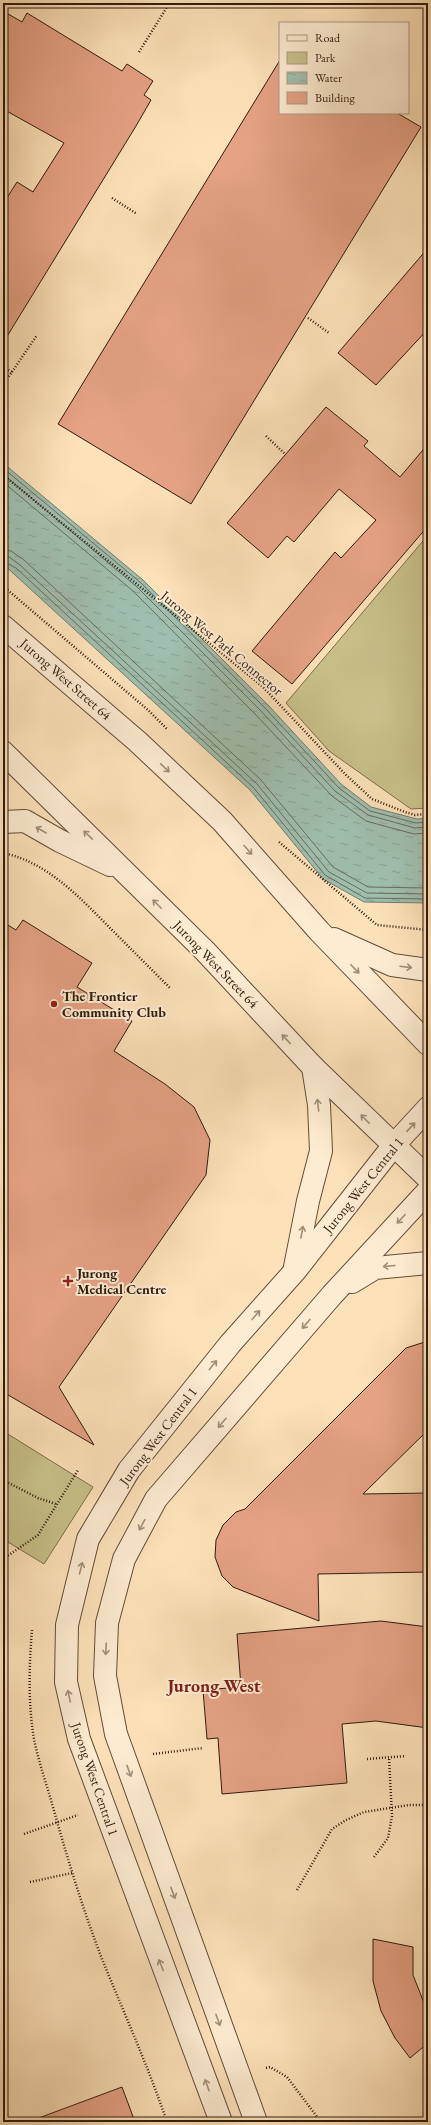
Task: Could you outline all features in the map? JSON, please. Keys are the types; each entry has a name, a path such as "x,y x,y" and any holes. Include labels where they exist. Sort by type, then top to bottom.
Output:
{"street":[{"name":"Jurong West Street 64","path":"6,635 137,741 222,821 318,931 428,1044"},
{"name":"Jurong West Street 64","path":"3,752 205,951 313,1067 428,1178"},
{"path":"3,822 25,821 60,841 126,873"},
{"path":"318,931 356,950 392,965 428,970"},
{"path":"295,1270 308,1201 321,1151 319,1105 313,1067"},
{"name":"Jurong West Central 1","path":"221,2122 79,1739 66,1682 67,1625 88,1539 129,1470 230,1344 295,1270 394,1145 428,1108"},
{"path":"256,2122 116,1734 105,1676 107,1623 124,1559 156,1499 332,1295 428,1191"},
{"path":"332,1295 375,1268 428,1263"}],"path":[{"path":"139,52 167,7"},
{"path":"112,198 137,214"},
{"path":"308,318 329,333"},
{"path":"4,383 37,335"},
{"path":"3,366 12,372"},
{"path":"266,436 285,454"},
{"name":"Jurong West Park Connector","path":"3,475 263,687 346,775 372,799 415,815 428,814"},
{"path":"3,853 12,855 40,868 68,886 171,989"},
{"path":"3,1559 38,1535 78,1470"},
{"path":"3,1480 38,1498 56,1504"},
{"path":"32,1630 30,1656 31,1710 34,1739 72,1873 102,1958 150,2075 167,2122"},
{"path":"127,1765 145,1755 203,1748"},
{"path":"367,1759 406,1756"},
{"path":"374,1857 388,1838 392,1816 389,1758"},
{"path":"297,1890 332,1829 346,1820 364,1812 409,1805 428,1805"},
{"path":"24,1834 103,1807"},
{"path":"428,1819 424,1828 428,1848"},
{"path":"30,1882 72,1873"},
{"path":"259,2070 270,2066 287,2077 321,2122"}],"green space":[{"path":"428,535 428,808 411,809 329,751 286,703"},
{"path":"3,1431 93,1487 44,1564 3,1539"}],"water":[{"path":"3,463 143,580 268,705 341,784 371,807 417,819 428,818 428,903 364,902 323,879 250,790 3,564"}],"building":[{"path":"3,11 22,22 27,13 122,71 127,64 153,81 144,95 151,100 3,343 3,204 17,182 33,192 64,143 3,109"},
{"path":"279,62 279,114 399,114 421,127 191,504 58,424"},
{"path":"428,248 428,329 376,385 338,353"},
{"path":"326,407 368,441 364,446 400,477 428,444 428,526 292,684 252,651 335,552 341,558 376,520 339,489 294,542 287,536 268,558 227,523"},
{"name":"Jurong Medical Centre","path":"23,920 92,963 77,987 132,1021 114,1051 165,1084 194,1107 210,1140 206,1175 59,1387 94,1445 3,1392 3,922 16,930"},
{"path":"428,1341 428,1430 363,1494 428,1493 428,1572 318,1574 319,1621 233,1587 222,1576 215,1557 216,1540 223,1525 236,1512 245,1509 406,1348"},
{"path":"381,1621 428,1627 428,1728 376,1721 342,1724 347,1783 222,1794 218,1738 207,1739 203,1690 241,1687 237,1634"},
{"path":"373,1939 413,1947 413,1975 428,2013 428,2043 410,2058 395,2038 381,2011 373,1981"},
{"path":"122,2087 135,2122 36,2122 36,2119"}],"place":[{"name":"The Frontier Community Club","path":"54,1004"},
{"name":"Jurong Medical Centre","path":"68,1281"}],"district":[{"name":"Jurong West","path":"214,1686"}]}
